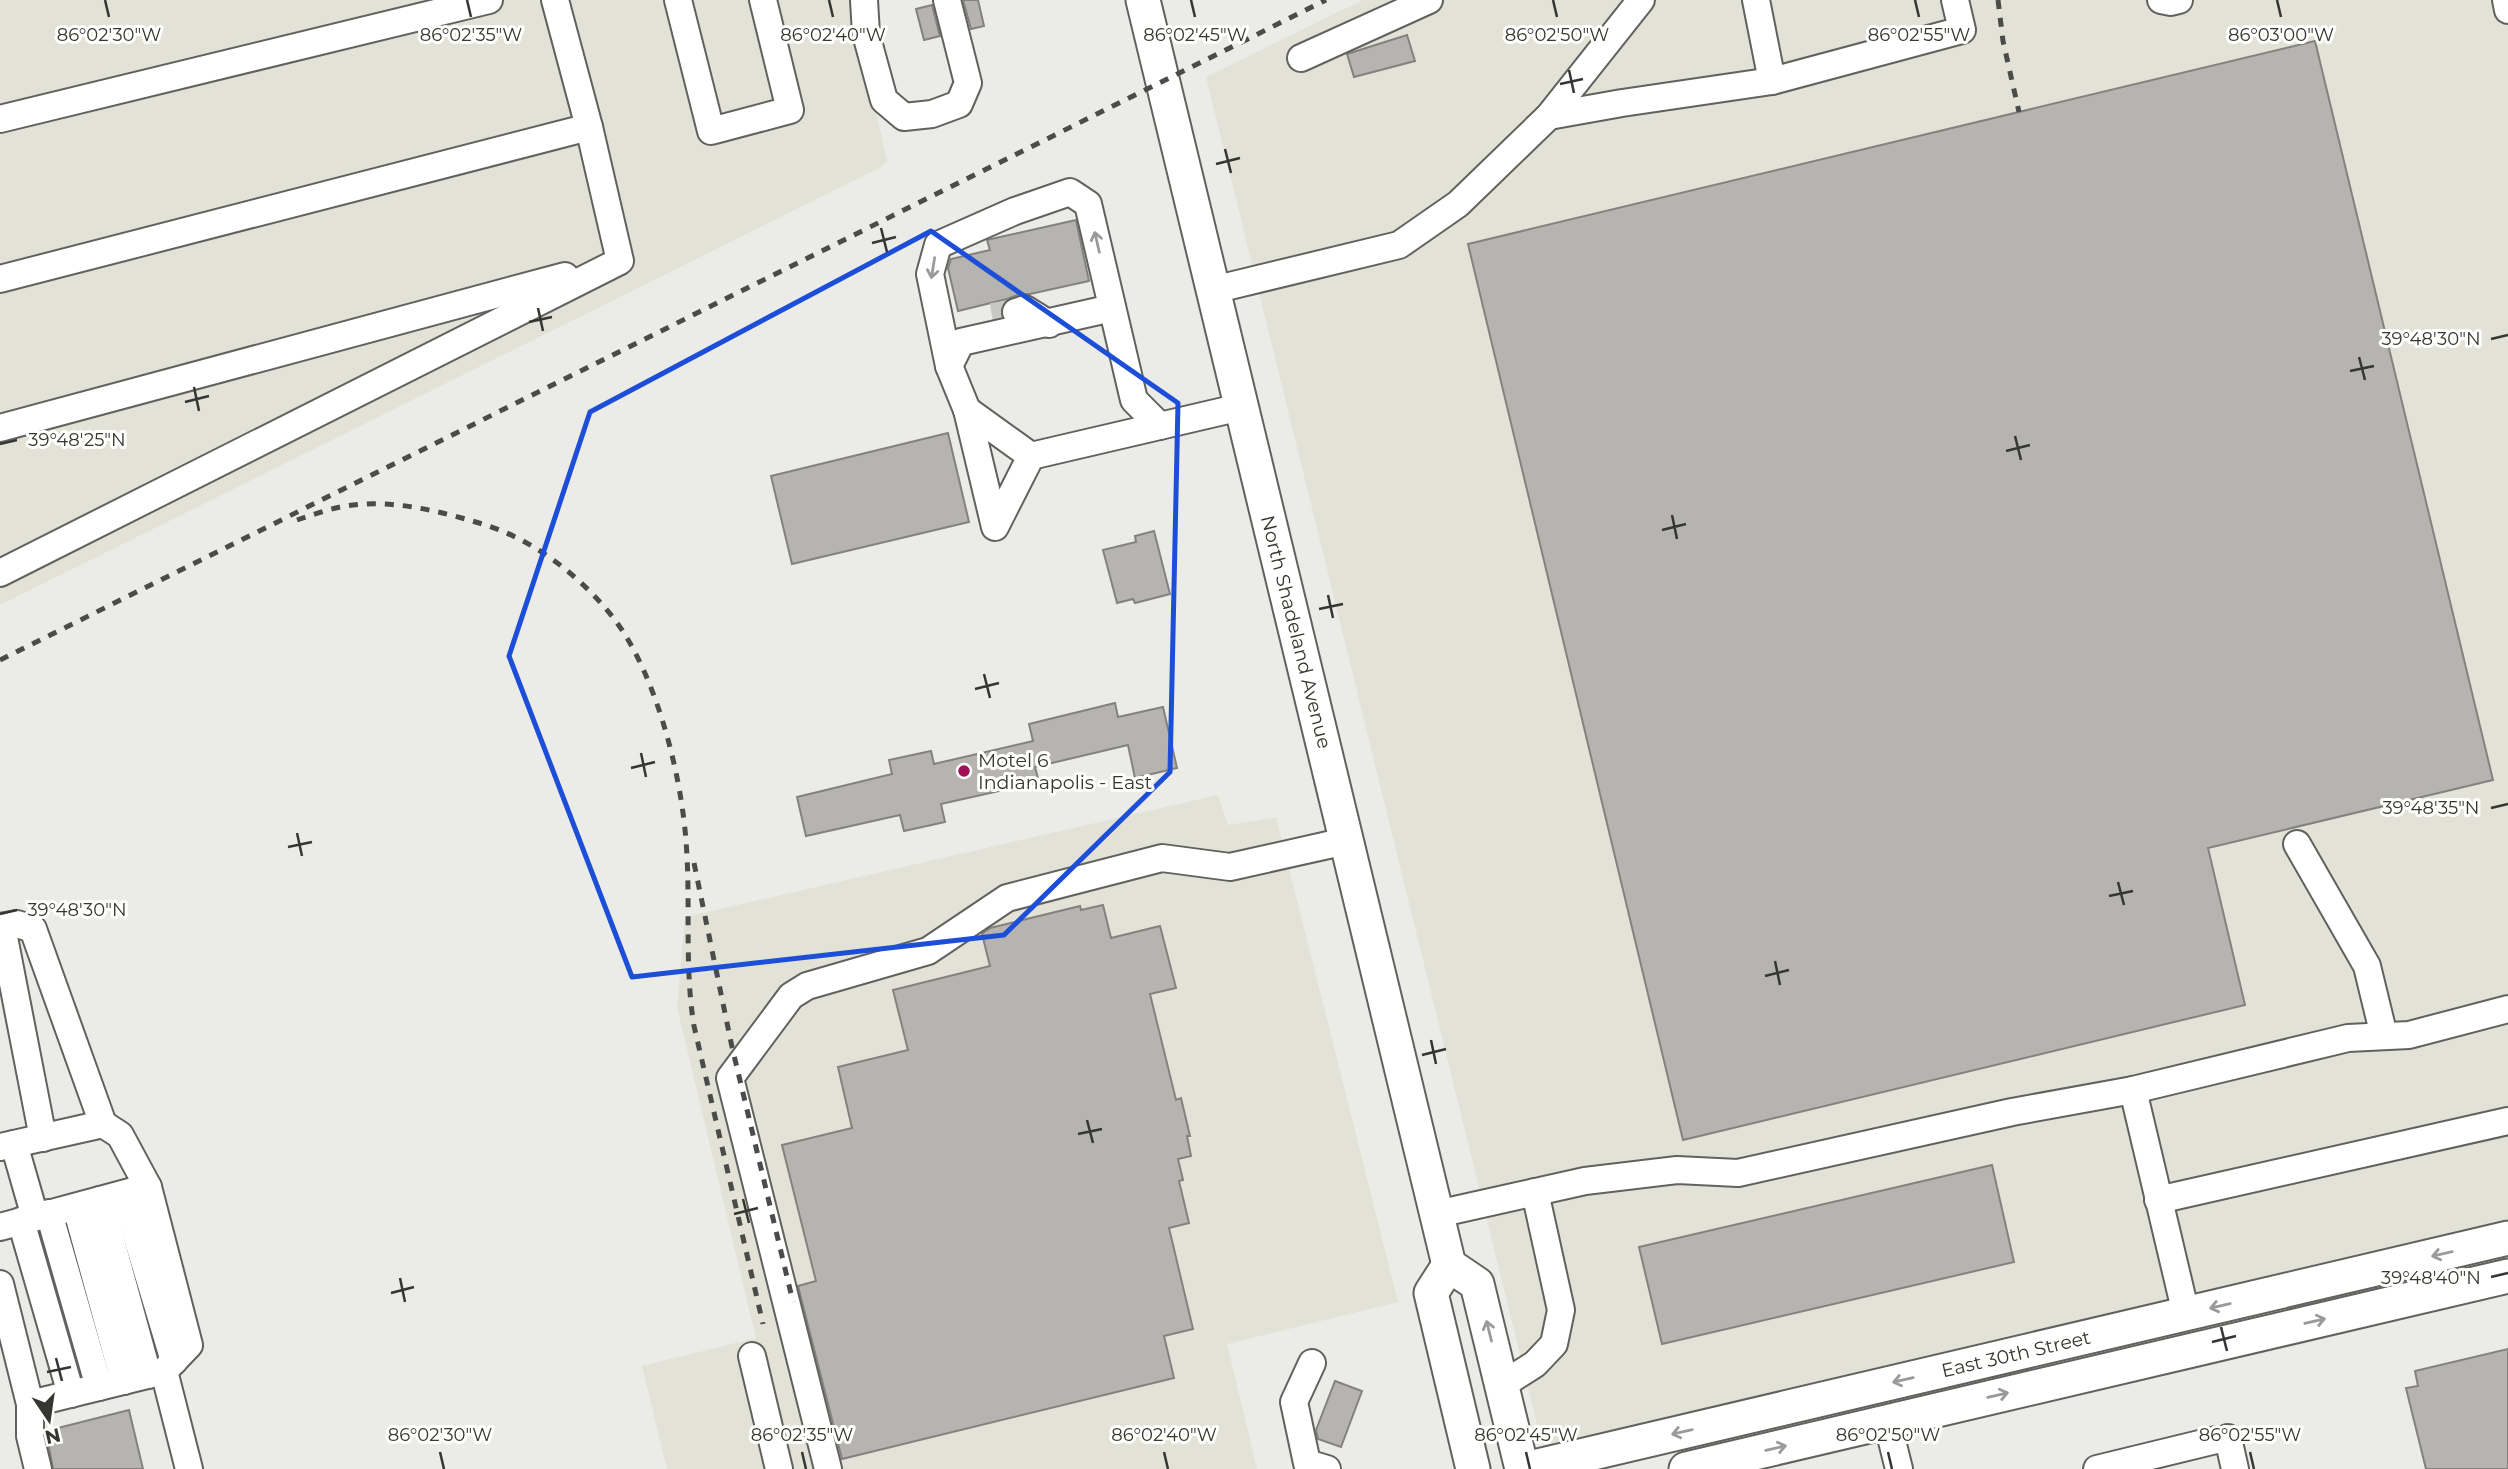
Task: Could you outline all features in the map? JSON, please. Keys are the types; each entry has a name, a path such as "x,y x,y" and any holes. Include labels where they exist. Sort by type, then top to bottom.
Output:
{"main road":[{"name":"North Shadeland Avenue","path":"1143,0 1449,1265"},
{"name":"East 30th Street","path":"1523,1469 2508,1238"},
{"path":"1473,1469 1431,1293 1449,1265 1477,1284 1523,1469"},
{"name":"East 30th Street","path":"1686,1469 2508,1276"}],"lane":[{"path":"0,119 489,0"},
{"path":"555,0 589,127 620,261"},
{"path":"678,0 711,131 790,110 763,0"},
{"path":"864,0 866,34 884,100 904,117 932,114 959,104 968,83 947,0"},
{"path":"1301,58 1429,0"},
{"path":"1213,290 1399,245 1458,204 1549,116 1641,0"},
{"path":"1756,0 1772,81"},
{"path":"1549,116 1772,81 1962,30 1955,0"},
{"path":"2161,0 2179,0"},
{"path":"2506,0 2508,10"},
{"path":"0,279 589,127"},
{"path":"1031,456 995,527 967,410 949,366 930,274 938,245 1014,211 1070,192 1088,204 1134,400 1160,426"},
{"path":"0,428 620,261"},
{"path":"0,573 620,261"},
{"path":"961,342 1112,308"},
{"path":"949,366 974,321 1025,310 1049,324"},
{"path":"967,410 1031,456 1241,407"},
{"path":"828,1469 730,1078 790,996 807,986 928,951 1007,898 1162,858 1230,867 1346,841"},
{"path":"2297,844 2367,966 2384,1036"},
{"path":"43,1138 1,927 17,923 33,929 103,1124 120,1135 112,1197 142,1375"},
{"path":"1437,1214 1585,1181 1677,1170 1738,1173 2012,1112 2133,1090 2348,1038 2409,1035 2508,1009"},
{"path":"2133,1090 2186,1314"},
{"path":"2158,1200 2508,1121"},
{"path":"71,1394 7,1145 103,1124"},
{"path":"1502,1385 1535,1364 1554,1344 1561,1310 1535,1192"},
{"path":"26,1220 112,1197"},
{"path":"30,1404 142,1375 189,1345 112,1197"},
{"path":"26,1220 142,1375 189,1469"},
{"path":"0,1284 30,1404 30,1436 38,1469"},
{"path":"752,1356 779,1469"},
{"path":"1312,1363 1294,1402 1307,1464 1327,1469"},
{"path":"1887,1421 1899,1469"},
{"path":"2097,1469 2222,1439 2235,1469"}],"highlighted area":[{"path":"931,231 1178,403 1170,772 1004,935 632,977 509,656 590,412"}],"shaded area":[{"path":"0,0 852,0 887,162 0,605"},
{"path":"1363,0 2508,0 2508,1221 1544,1452 1206,77"},
{"path":"1218,795 1228,825 1276,817 1398,1302 1227,1344 1257,1469 667,1469 642,1366 756,1338 677,1007 685,917"}],"building":[{"path":"963,0 978,0 984,26 971,29"},
{"path":"932,5 940,36 924,40 916,9"},
{"path":"1407,35 1415,61 1354,77 1347,54"},
{"path":"2315,41 2493,780 2208,848 2245,1005 1683,1140 1468,244"},
{"path":"1076,220 1089,281 1020,294 958,311 948,268 951,259 990,250 987,240"},
{"path":"948,433 969,522 792,564 771,476"},
{"path":"1154,531 1170,594 1135,603 1133,599 1117,603 1103,550 1136,542 1135,536"},
{"name":"Motel 6 Indianapolis - East","path":"1115,703 1118,717 1163,707 1177,768 1135,778 1128,745 1035,767 1039,782 941,804 945,822 904,831 900,815 806,836 797,797 892,774 889,760 931,751 934,764 1033,741 1029,724"},
{"path":"1103,905 1111,938 1160,926 1176,988 1150,994 1176,1100 1181,1098 1190,1136 1187,1136 1191,1156 1178,1159 1183,1180 1179,1181 1189,1223 1169,1228 1193,1329 1164,1336 1174,1378 842,1459 798,1286 816,1281 782,1145 852,1128 838,1067 908,1050 893,990 990,966 982,934 990,928 1080,906 1081,910"},
{"path":"1992,1165 2014,1262 1662,1344 1639,1247"},
{"path":"2508,1349 2508,1469 2426,1469 2406,1388 2418,1386 2415,1371"},
{"path":"1335,1381 1362,1391 1341,1447 1318,1439 1316,1430"},
{"path":"129,1410 143,1469 53,1469 46,1431"}],"tunnel":[{"path":"992,316 1016,312"}],"railway":[{"path":"0,660 1326,0"},
{"path":"1998,0 2003,41 2019,112"},
{"path":"297,520 346,506 384,504 432,511 499,530 518,538 571,574 602,604 630,642 654,696 679,786 686,841 689,980 694,1026 763,1324"},
{"path":"694,863 732,1047 793,1302"}],"place":[{"name":"Motel 6 Indianapolis - East","path":"964,771"}]}
